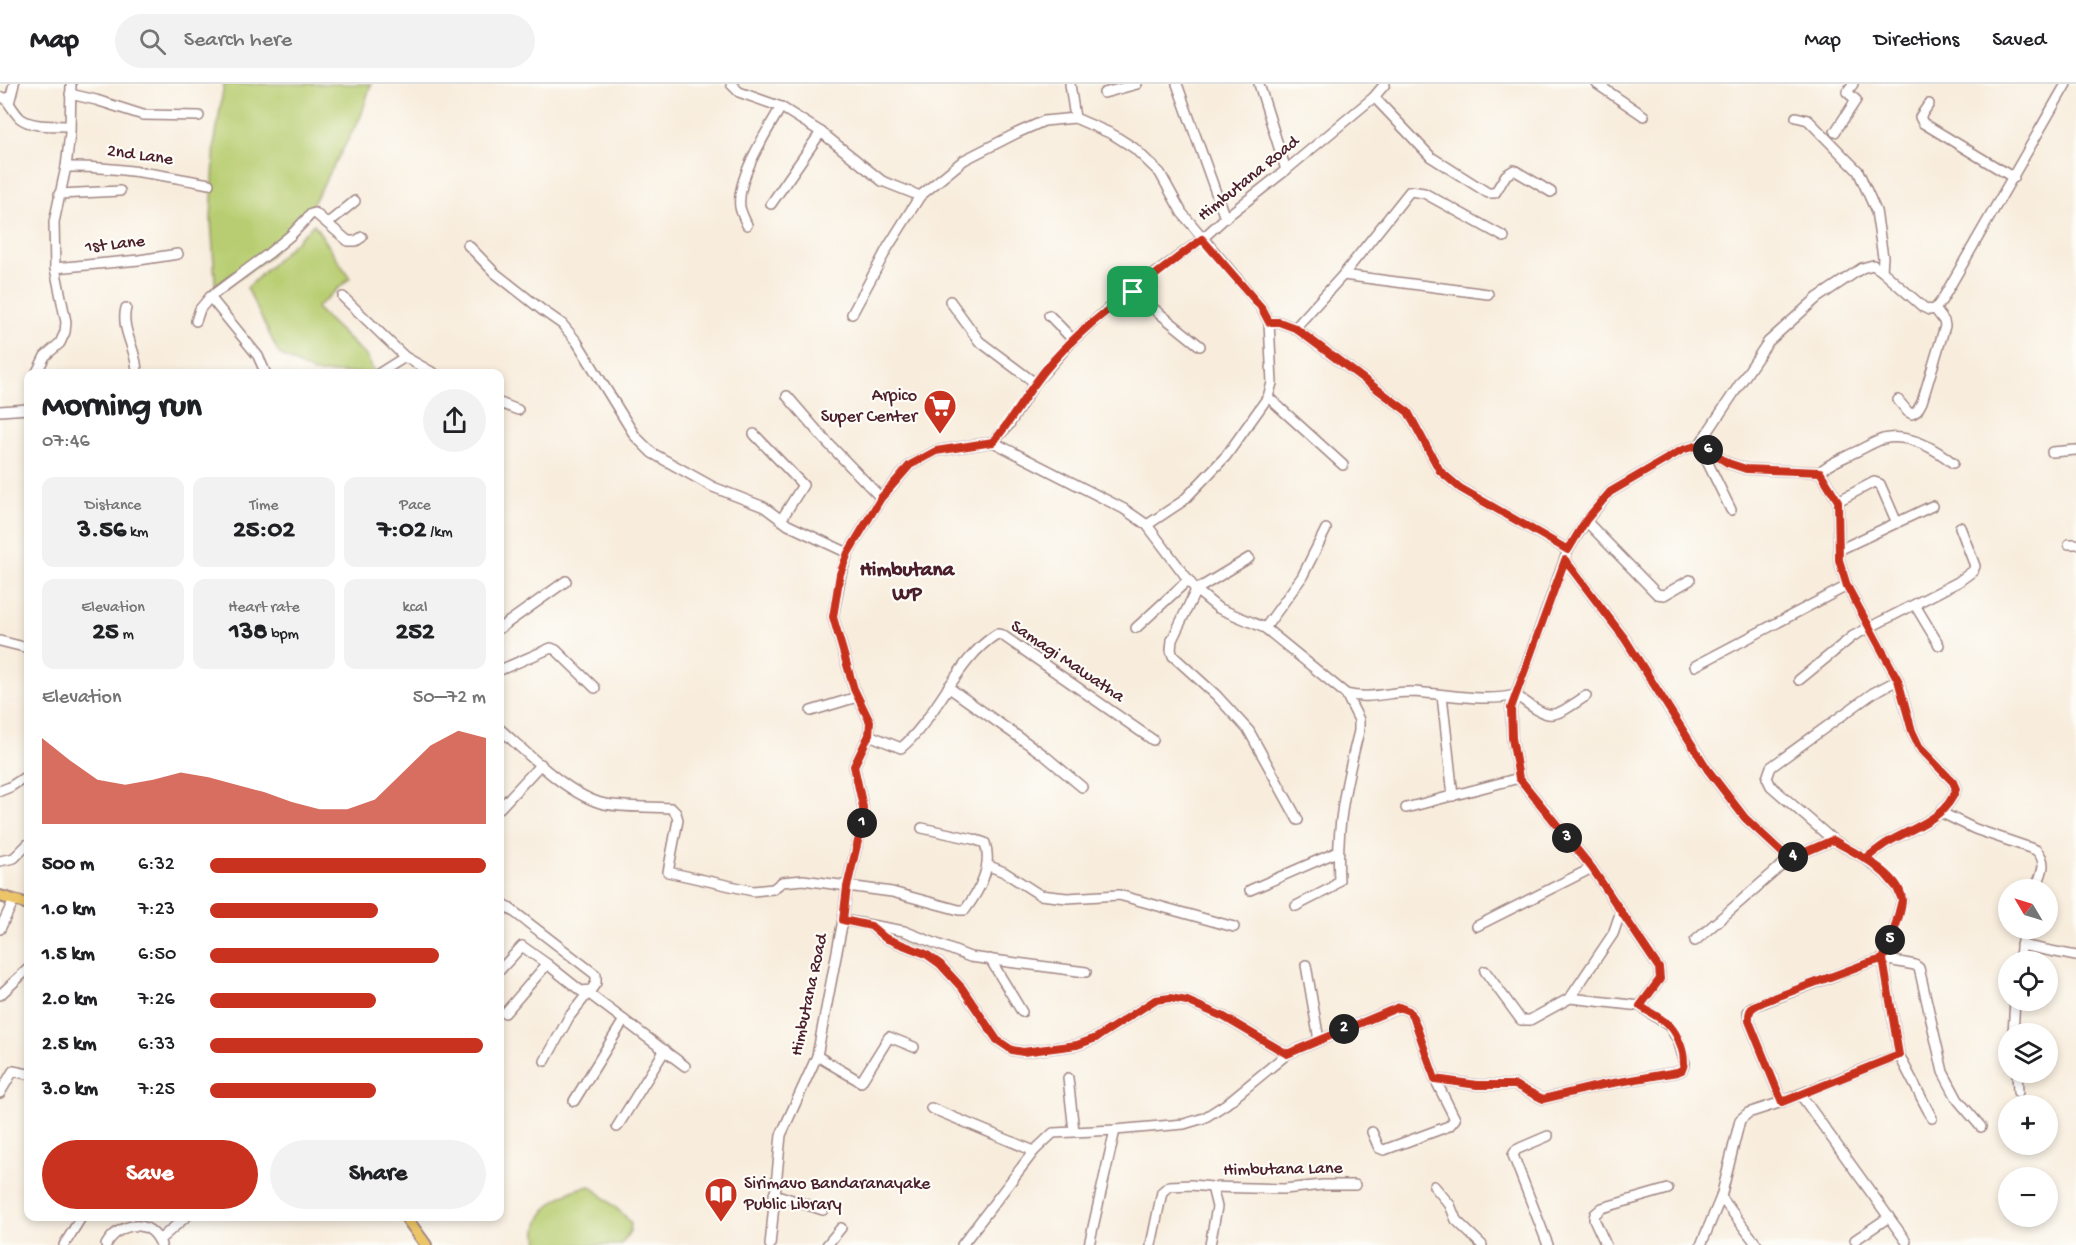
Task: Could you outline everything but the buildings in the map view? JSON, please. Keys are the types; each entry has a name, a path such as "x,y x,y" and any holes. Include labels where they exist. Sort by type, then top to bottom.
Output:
{"main road":[{"path":"0,896 24,903"},
{"path":"409,1221 426,1245"}],"street":[{"path":"9,103 14,84"},
{"path":"731,84 739,92 781,107 821,132 882,181 920,196"},
{"path":"1070,84 1075,118"},
{"path":"1104,93 1137,84"},
{"path":"1177,84 1225,218"},
{"path":"1259,84 1286,171"},
{"name":"Himbutana Road","path":"993,442 1008,426 1035,383 1073,340 1110,307 1202,239 1225,218 1286,171 1374,97 1385,84"},
{"path":"1597,84 1644,116"},
{"path":"1835,132 1856,100 1847,92 1853,84"},
{"path":"1640,1006 1655,988 1661,974 1659,968 1592,868 1519,778 1512,738 1511,708 1567,555 1586,520 1610,492 1682,450 1699,445 1768,342 1817,298 1862,268 1872,265 1923,307 1929,310 1935,309 2014,178 2067,84"},
{"path":"38,369 45,356 60,343 65,332 66,322 55,268 54,222 66,167 70,89 143,115 199,116"},
{"path":"0,97 5,98 24,120 36,124 69,126"},
{"path":"1374,97 1431,158 1488,193 1495,193 1506,175 1514,170 1551,192"},
{"path":"1929,104 1920,117 1923,123 2014,178"},
{"path":"747,225 740,207 743,180 758,145 781,107"},
{"path":"1796,117 1808,120 1858,171 1876,211 1883,257 1882,271"},
{"path":"852,314 888,247 920,196 964,160 1044,121 1075,118 1112,134 1134,148 1160,173 1182,213 1261,307 1269,322 1272,383 1268,397 1226,456 1183,501 1148,525"},
{"path":"771,204 821,132"},
{"name":"2nd Lane","path":"66,167 136,171 209,184"},
{"path":"59,194 120,191"},
{"path":"1295,328 1343,275 1410,191 1424,193 1504,237"},
{"path":"328,223 355,201"},
{"path":"196,321 200,309 210,297 268,254 311,214 315,213 348,241 357,241 362,237"},
{"path":"468,245 495,273 562,324 582,351 635,436 652,453 713,487 764,507 781,519 848,553"},
{"name":"1st Lane","path":"55,268 178,254"},
{"path":"1343,275 1488,294"},
{"path":"1133,292 1200,346"},
{"path":"210,297 258,356 264,369"},
{"path":"343,297 405,357 426,369"},
{"path":"950,301 979,341 1035,383"},
{"path":"126,308 125,325 136,369"},
{"path":"1898,400 1912,414 1917,411 1922,402 1945,326 1935,309"},
{"path":"1049,315 1073,340"},
{"path":"1269,322 1279,322 1295,328 1408,412 1440,471 1453,482 1567,555 1625,639 1708,770 1745,818 1789,859"},
{"path":"386,369 405,357"},
{"path":"787,396 825,440 881,498"},
{"path":"1268,397 1343,465"},
{"path":"504,405 518,410"},
{"path":"0,411 24,409"},
{"path":"754,434 802,485 781,519"},
{"path":"1699,445 1728,463 1746,469 1820,472 1882,439 1896,437 1911,439 1953,463"},
{"path":"869,735 870,722 858,697 833,617 840,574 848,553 881,498 910,465 936,451 993,442 1124,509 1148,525 1196,590 1218,608 1265,628 1346,694 1361,698 1409,692 1500,699 1516,695"},
{"path":"1699,445 1731,510"},
{"path":"2052,452 2076,450"},
{"path":"1820,472 1838,501 1840,566 1847,586 1898,680 1912,731 1920,748 1953,782 1956,789 1947,807 1866,858"},
{"path":"1838,501 1874,482 1880,484 1897,523"},
{"path":"1839,550 1932,506"},
{"path":"1586,520 1657,594 1664,595 1690,580"},
{"path":"1799,680 1853,636 1958,582 1973,571 1975,566 1960,527"},
{"path":"1265,628 1302,577 1326,529"},
{"path":"1249,558 1196,590 1172,640 1171,650 1173,657 1216,695 1249,731 1298,820"},
{"path":"1136,628 1188,580"},
{"path":"504,625 566,581"},
{"path":"1695,666 1847,586"},
{"path":"1915,605 1939,645"},
{"name":"Samagi Mawatha","path":"869,735 901,748 914,737 948,687 985,641 997,634 1002,635 1153,740"},
{"path":"0,641 24,647"},
{"path":"504,668 551,648 556,650 595,688"},
{"path":"1898,680 1874,693 1771,767 1767,778 1771,786 1833,840 1866,858 1897,888 1902,900 1883,959 1899,1055 1932,1118"},
{"path":"948,687 1044,755 1082,787"},
{"path":"1296,906 1331,888 1339,880 1337,852 1343,794 1359,731 1359,720 1346,694"},
{"path":"1442,695 1453,796"},
{"path":"1516,695 1541,714 1550,716 1560,714 1586,696"},
{"path":"811,711 858,697"},
{"path":"504,732 582,796 605,804 671,808 678,820 668,872 753,891 773,889 782,882 802,880 892,892 965,910 979,891 987,866 988,852 985,843 973,838 922,828"},
{"name":"Himbutana Road","path":"770,1245 781,1135 817,1056 843,920 847,887 863,820 863,807 854,766 869,735"},
{"path":"504,804 540,764"},
{"path":"0,791 24,778"},
{"path":"1406,808 1519,778"},
{"path":"1940,812 1975,829 2036,850 2042,857 2044,865 2039,879"},
{"path":"1695,941 1789,859 1833,840"},
{"path":"0,861 14,858 24,848"},
{"path":"1250,890 1337,852"},
{"path":"987,866 1004,872 1040,895 1067,898 1119,895 1234,927"},
{"path":"1477,926 1592,868"},
{"path":"0,929 14,900"},
{"path":"504,904 596,975 596,983 591,990 585,992 545,1061"},
{"path":"1485,971 1521,1020 1530,1020 1570,998 1613,934 1621,911"},
{"path":"843,920 904,931 970,957 1086,972"},
{"path":"871,926 885,938 926,954 940,964 962,988 997,1040 1012,1050 1023,1052 1077,1045 1096,1038 1155,1000 1170,998 1187,1001 1224,1017 1287,1054"},
{"path":"2020,951 2022,939"},
{"path":"2021,945 2076,956"},
{"path":"504,966 522,946 685,1066"},
{"path":"990,959 1022,1012"},
{"path":"1782,1102 1749,1021 1748,1012 1752,1007 1883,959 1915,965 1919,968 1943,1072 1958,1100 1981,1127"},
{"path":"506,1013 547,963"},
{"path":"1306,965 1319,1040"},
{"path":"0,995 24,973"},
{"path":"1435,1079 1477,1085 1515,1085 1543,1099 1682,1070 1685,1063 1678,1040 1670,1026 1640,1006 1570,998"},
{"path":"962,1245 1034,1151 1053,1133 1184,1124 1204,1118 1226,1104 1287,1054 1399,1007 1409,1011 1414,1019 1435,1079 1454,1114 1454,1123 1384,1150 1379,1148 1372,1132"},
{"path":"574,1101 624,1020"},
{"path":"817,1056 861,1082 889,1037 914,1047"},
{"path":"617,1127 665,1050"},
{"path":"1701,1245 1721,1197 1740,1120 1748,1113 1782,1102 1899,1055"},
{"path":"0,1093 13,1071 24,1073"},
{"path":"1068,1078 1074,1131"},
{"path":"2018,1083 2018,1092"},
{"path":"1800,1094 1906,1241"},
{"path":"931,1108 1034,1151"},
{"path":"1089,1245 1115,1130"},
{"path":"1548,1136 1516,1150 1513,1155 1548,1245"},
{"name":"Himbutana Lane","path":"1150,1245 1162,1192 1169,1186 1284,1189 1355,1185"},
{"path":"1434,1186 1450,1205 1456,1220 1482,1245"},
{"name":"Himbutana Lane","path":"1210,1245 1217,1208 1212,1187"},
{"path":"1606,1245 1594,1219 1595,1214 1602,1208 1668,1189"},
{"path":"774,1194 822,1210"},
{"path":"1721,1197 1757,1245"},
{"path":"1855,1240 1889,1218"},
{"path":"64,1245 79,1221"},
{"path":"106,1245 118,1230 136,1226 153,1233 160,1243 182,1221"},
{"path":"827,1245 840,1228"}],"green space":[{"path":"224,84 371,84 361,116 311,207 270,256 216,294 211,220 215,140"},
{"path":"314,224 350,278 316,308 367,357 373,369 307,369 279,354 247,288"},
{"path":"591,1186 631,1224 630,1231 621,1245 538,1245 539,1221 549,1206 573,1191"}],"place":[{"name":"Arpico Super Center","path":"940,435"},
{"name":"Sirimavo Bandaranayake Public Library","path":"721,1223"}],"district":[{"name":"Himbutana WP","path":"907,583"}],"route":[{"path":"1133,292 1110,307 1073,340 1035,383 1008,426 993,442 936,451 910,465 881,498 848,553 840,574 833,617 854,689 870,722 869,735 854,766 863,807 863,820 847,887 843,920 871,926 885,938 926,954 940,964 962,988 997,1040 1012,1050 1023,1052 1077,1045 1096,1038 1155,1000 1170,998 1187,1001 1224,1017 1287,1054 1399,1007 1409,1011 1414,1019 1435,1079 1477,1085 1515,1085 1543,1099 1682,1070 1685,1063 1678,1040 1670,1026 1640,1006 1660,979 1659,968 1592,868 1519,778 1512,738 1511,708 1565,560 1625,639 1708,770 1745,818 1789,859 1833,840 1851,852 1866,858 1885,874 1897,888 1902,900 1883,959 1763,1002 1752,1007 1748,1012 1749,1021 1782,1102 1899,1055 1883,959 1895,927 1902,900 1897,888 1866,858 1947,807 1956,789 1953,782 1920,748 1912,731 1898,680 1847,586 1839,560 1838,501 1820,472 1746,469 1728,463 1699,445 1682,450 1610,492 1586,520 1568,550 1460,488 1440,471 1408,412 1295,328 1279,322 1269,322 1261,307 1202,239 1133,292"}]}
